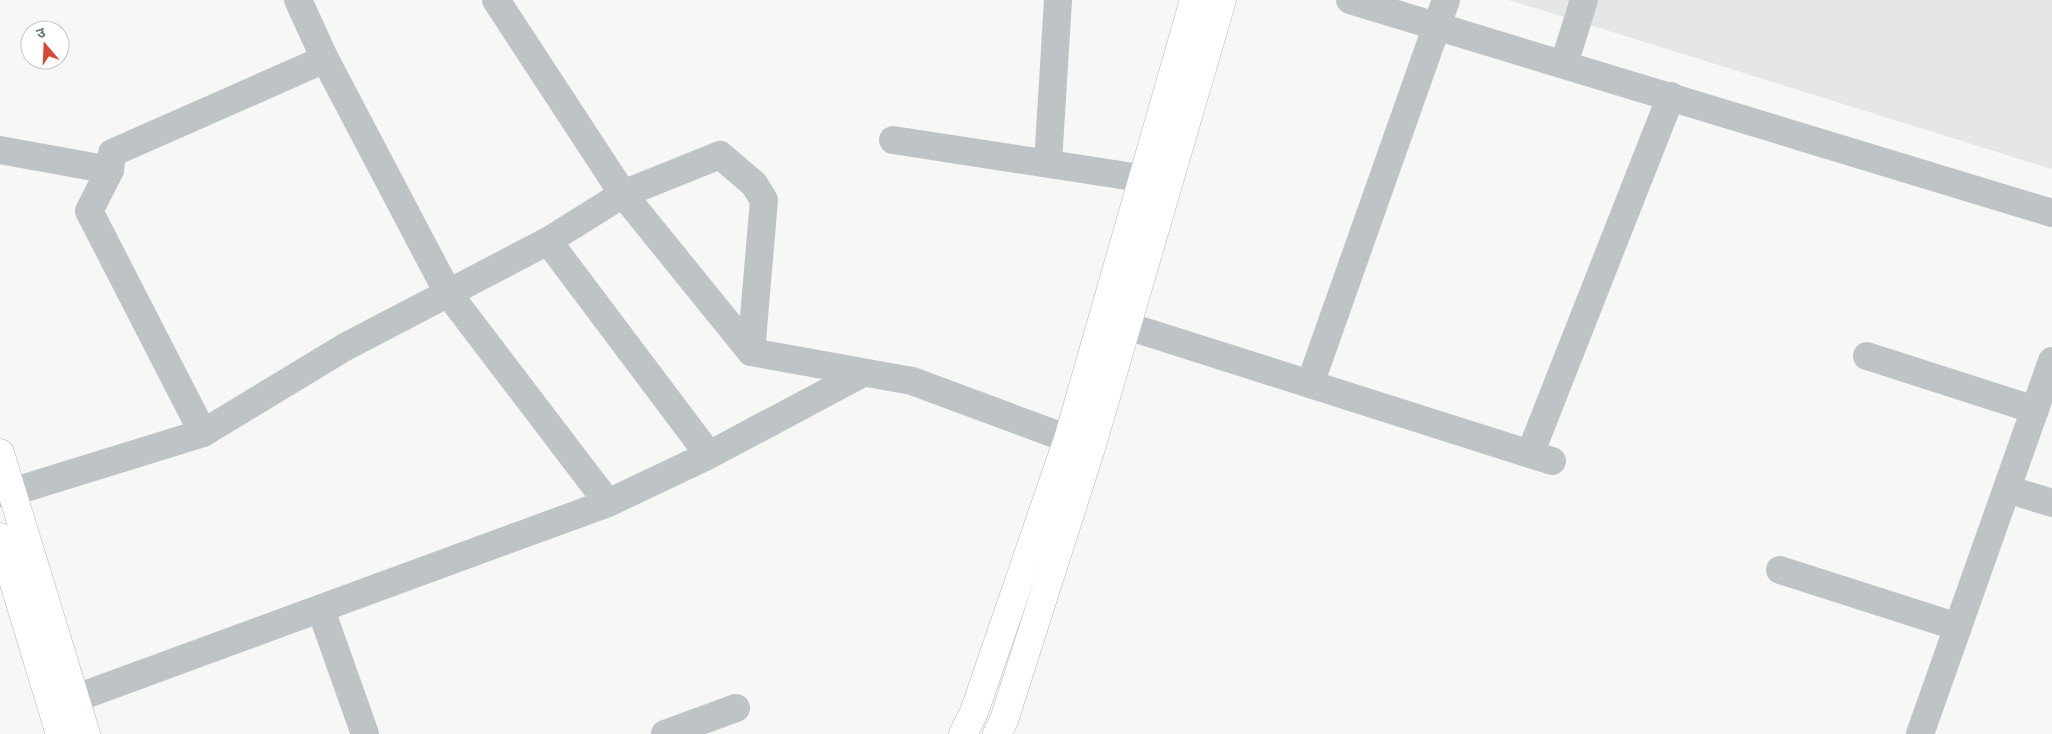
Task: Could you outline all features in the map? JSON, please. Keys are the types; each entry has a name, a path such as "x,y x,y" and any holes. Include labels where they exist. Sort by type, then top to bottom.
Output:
{"main road":[{"path":"963,734 974,712 1127,326 1194,0"},
{"path":"998,734 1004,720 1080,443 1156,180 1222,0"},
{"path":"0,453 6,492 64,703 60,734"},
{"path":"0,537 64,703 86,734"}],"street":[{"path":"298,0 325,59 448,293 608,503"},
{"path":"496,0 623,194 750,352 912,381 1080,443"},
{"path":"1048,163 1058,0"},
{"path":"1350,0 1671,96 2052,214"},
{"path":"1310,384 1446,0"},
{"path":"1564,64 1584,0"},
{"path":"203,433 89,212 110,170 112,153 325,59"},
{"path":"1127,326 1541,457 1671,96"},
{"path":"893,140 1156,180"},
{"path":"0,150 110,170"},
{"path":"6,492 203,433 345,346 548,241 623,194 720,155 754,184 764,200 750,352"},
{"path":"548,241 709,455"},
{"path":"1867,356 2035,410"},
{"path":"1920,734 2052,361"},
{"path":"64,703 608,503 709,455 863,373"},
{"path":"2007,489 2052,504"},
{"path":"1780,570 1958,627"},
{"path":"321,610 365,734"},
{"path":"665,734 736,708"}],"shaded area":[{"path":"1508,0 2052,0 2052,169 1532,7"}]}
